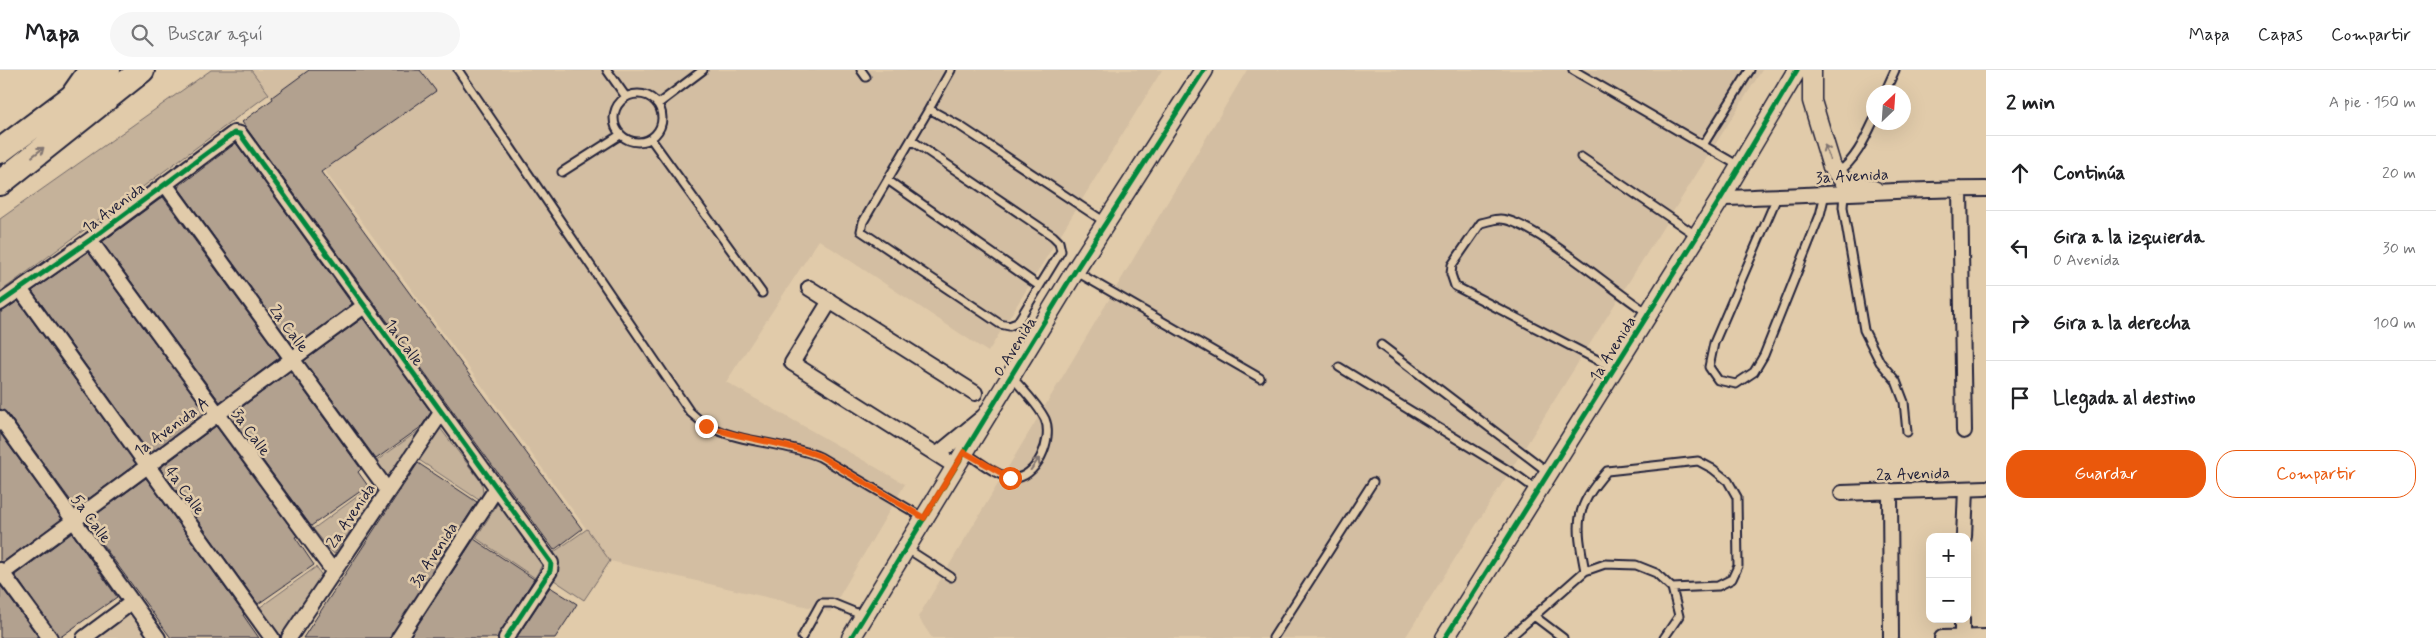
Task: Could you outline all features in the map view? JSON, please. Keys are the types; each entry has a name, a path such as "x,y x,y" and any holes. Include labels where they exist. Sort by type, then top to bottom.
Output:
{"highway":[{"path":"0,151 108,70"},
{"path":"0,182 142,70"}],"street":[{"path":"56,110 85,70"},
{"name":"0 Avenida","path":"851,638 1075,271 1204,70"},
{"path":"1812,70 1812,101 1832,167 1844,181 1874,190"},
{"name":"1a Avenida","path":"1444,638 1721,198 1792,72"},
{"name":"1a Avenida","path":"0,303 90,240 234,134 240,134"},
{"name":"1a Calle","path":"240,134 551,563 550,571 506,638"},
{"name":"2a Calle","path":"165,184 388,491"},
{"path":"1960,189 1964,431"},
{"name":"3a Avenida","path":"1721,198 1777,197 1874,190 1986,189"},
{"name":"3a Calle","path":"90,240 333,571"},
{"path":"809,288 975,393"},
{"name":"4a Calle","path":"20,289 272,638"},
{"path":"830,301 792,363 938,454 960,459"},
{"name":"1a Avenida A","path":"1,573 364,306"},
{"name":"2a Avenida","path":"289,638 441,413"},
{"path":"938,454 987,414"},
{"name":"5a Calle","path":"0,418 131,603 158,638"},
{"name":"2a Avenida","path":"1842,493 1986,488"},
{"name":"3a Avenida","path":"399,638 496,489"},
{"path":"1964,533 1966,489"},
{"path":"1890,491 1891,638"},
{"path":"1,573 50,638"},
{"path":"84,638 131,603"},
{"path":"1962,623 1962,638"},
{"path":"1942,638 1986,637"}],"lane":[{"path":"458,70 690,412 706,426 728,434 804,450 820,456 924,518"},
{"path":"607,70 626,97"},
{"path":"658,104 702,70"},
{"path":"861,70 866,77"},
{"path":"911,140 1053,236 1059,242 1061,251 1017,323 1009,326 1000,324 861,231 863,222 889,181 911,140 951,70"},
{"path":"1573,70 1740,166"},
{"path":"1703,145 1750,70"},
{"path":"1889,85 1895,70"},
{"path":"638,94 650,97 658,104 663,118 660,130 651,140 640,143 629,141 620,135 614,126 614,115 618,104 626,97 638,94"},
{"path":"929,109 960,126 1106,222"},
{"path":"1837,173 1846,167 1869,130"},
{"path":"562,172 620,135"},
{"path":"651,140 762,292"},
{"path":"1580,157 1697,237"},
{"path":"889,181 1039,286"},
{"path":"1844,193 1843,207 1864,330 1880,362 1896,381 1904,402 1907,432"},
{"path":"1777,197 1714,343 1708,367 1718,380 1736,384 1754,372 1764,355 1820,215 1825,194"},
{"path":"1614,368 1455,286 1451,274 1452,265 1481,223 1501,219 1527,229 1553,244 1649,313"},
{"path":"1075,271 1260,378"},
{"path":"1381,345 1548,472"},
{"path":"1339,367 1519,477 1537,490"},
{"path":"960,459 1010,478 1021,478 1029,472 1044,450 1048,431 1045,419 1010,376"},
{"path":"1585,571 1578,531 1578,517 1590,490 1607,471 1698,461 1713,469 1728,481 1737,498 1738,566 1732,579 1718,586 1672,588"},
{"path":"1273,638 1373,482"},
{"path":"905,548 951,577"},
{"path":"1509,638 1585,571 1605,564 1636,565 1656,573 1672,588 1679,616 1664,638"},
{"path":"802,637 821,602 832,603 864,617"},
{"path":"1534,616 1563,638"}],"shaded area":[{"path":"211,70 251,70 269,94 0,292 0,219"},
{"path":"251,70 1162,70 988,352 819,240 726,382 905,484 830,612 610,561"},
{"path":"1247,70 1762,70 1405,638 932,638 918,617"},
{"path":"425,426 388,478 375,462"},
{"path":"440,428 482,483 483,493 479,500 419,460"},
{"path":"369,488 375,496 334,554 313,529"},
{"path":"498,503 543,563 535,578 476,538"},
{"path":"587,529 610,561 584,600 551,578 557,561 554,552"},
{"path":"316,567 322,576 281,638 259,608"},
{"path":"130,610 150,638 92,638"}],"building":[{"path":"309,70 420,70 436,91 321,172 582,529 554,550 242,122"},
{"path":"236,143 352,304 294,347 178,187"},
{"path":"163,197 280,357 220,402 102,242"},
{"path":"88,252 206,412 150,454 32,291"},
{"path":"18,301 136,464 76,508 7,413 0,409 0,313"},
{"path":"363,318 431,412 421,427 376,459 304,361"},
{"path":"290,371 361,469 358,472 368,486 311,526 230,416"},
{"path":"216,426 297,536 295,537 314,565 258,604 160,468"},
{"path":"0,433 62,519 3,562 0,561"},
{"path":"418,463 477,502 390,638 303,638"},
{"path":"146,478 244,614 259,638 171,638 86,522"},
{"path":"72,533 117,597 59,638 15,575"},
{"path":"474,539 534,579 497,638 409,638"},
{"path":"0,585 39,638 0,638"},
{"path":"550,587 577,604 555,638 516,638"}],"cycle path":[{"path":"851,638 1075,271 1204,70"},
{"path":"1445,638 1721,198 1797,70"},
{"path":"0,303 90,240 234,133 240,134 551,563 550,571 506,638"}],"route":[{"path":"706,426 728,434 804,450 820,456 924,518 964,452 1010,478"}]}
